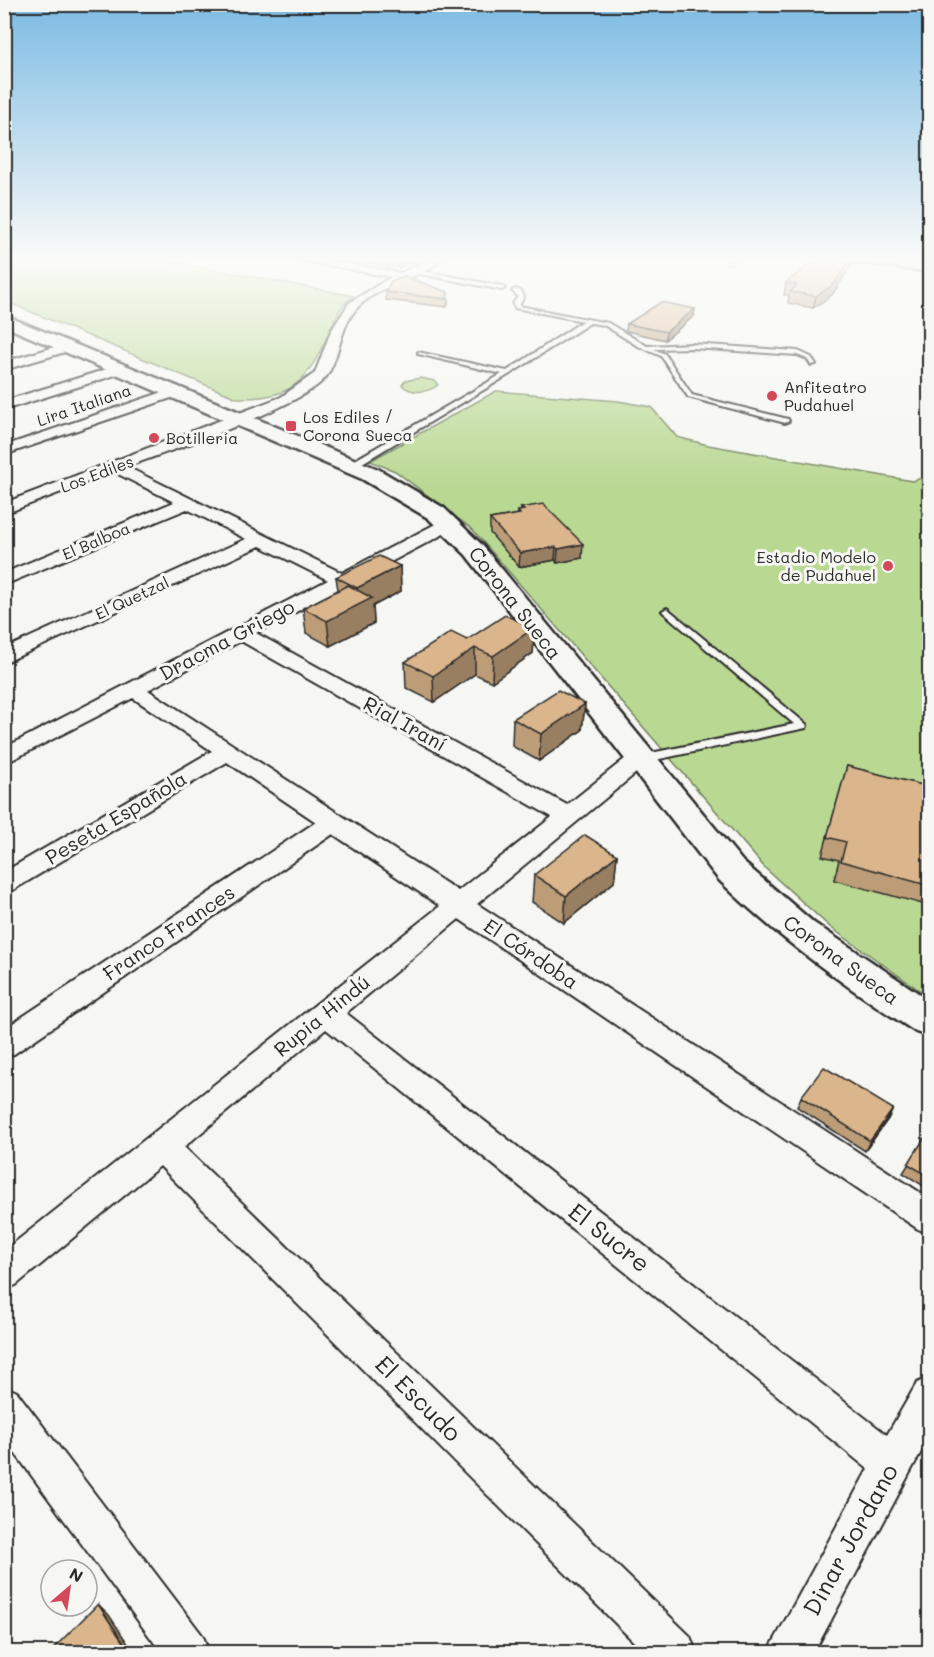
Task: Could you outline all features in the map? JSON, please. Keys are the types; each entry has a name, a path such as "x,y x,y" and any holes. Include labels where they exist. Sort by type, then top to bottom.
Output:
{"street":[{"name":"Corona Sueca","path":"38,334 351,466 407,494 449,524 474,550 710,847 756,896 837,960 930,1021"},
{"name":"Los Ediles","path":"4,509 240,420 285,400 321,375 338,334"},
{"path":"4,366 68,347"},
{"path":"4,406 120,369"},
{"name":"Lira Italiana","path":"4,451 175,392"},
{"path":"116,467 342,580"},
{"name":"El Balboa","path":"4,580 187,503"},
{"name":"Dracma Griego","path":"4,757 449,524"},
{"name":"El Quetzal","path":"4,657 260,539"},
{"name":"Rial Iraní","path":"242,633 569,816"},
{"name":"El Córdoba","path":"134,689 930,1218"},
{"name":"Peseta Española","path":"4,884 227,752"},
{"name":"Rupia Hindú","path":"4,1273 639,759"},
{"name":"Franco Frances","path":"4,1044 333,822"},
{"name":"El Sucre","path":"326,1013 892,1464"},
{"name":"El Escudo","path":"161,1146 674,1653"},
{"name":"Dinar Jordano","path":"790,1653 930,1396"},
{"path":"4,1405 187,1653"}],"lane":[{"path":"351,466 508,373 567,334"},
{"path":"624,334 663,355 690,396 785,421"},
{"path":"645,347 692,346 798,353 809,357 813,364"},
{"path":"420,353 508,373"},
{"path":"639,759 802,726 667,611"}],"green space":[{"path":"85,334 328,334 314,362 297,383 273,395 237,398"},
{"path":"420,378 435,381 438,385 429,390 420,391 410,390 402,385 405,381"},
{"path":"496,391 618,401 651,407 677,437 708,445 912,481 929,476 929,997 830,927 766,869 472,529 395,471 370,461"}],"building":[{"path":"543,504 583,544 520,553 490,519 520,514 518,511 524,510 521,508"},
{"path":"379,556 400,566 357,588 336,577"},
{"path":"348,585 372,598 327,621 303,608"},
{"path":"505,615 534,628 493,656 475,648 433,676 405,662 451,632 467,640"},
{"path":"558,690 585,704 541,734 513,719"},
{"path":"847,766 930,787 930,886 841,861 846,842 827,837"},
{"path":"585,835 617,855 566,896 534,875"},
{"path":"824,1067 893,1109 870,1141 801,1097"},
{"path":"930,1129 930,1177 908,1164"},
{"path":"99,1606 130,1653 49,1653 84,1618 99,1618"}],"place":[{"name":"Anfiteatro Pudahuel","path":"772,396"},
{"name":"Los Ediles / Corona Sueca","path":"291,426"},
{"name":"Botillería","path":"154,438"},
{"name":"Estadio Modelo de Pudahuel","path":"888,566"}]}
